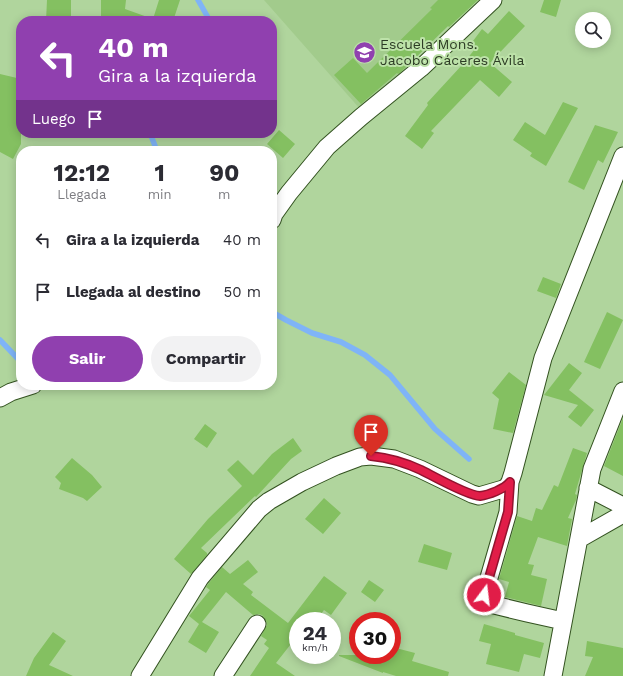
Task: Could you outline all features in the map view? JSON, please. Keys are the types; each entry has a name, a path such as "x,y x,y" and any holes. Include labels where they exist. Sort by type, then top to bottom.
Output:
{"street":[{"path":"277,210 327,147 421,68 493,0"},
{"path":"563,621 490,604 484,595 508,512 510,482 543,358 623,156"},
{"path":"0,398 17,390"},
{"path":"553,676 592,469 623,391"},
{"path":"140,676 205,572 259,509 269,501 302,482 336,466 360,457 371,456 394,459 420,469 466,492 480,496 502,489 510,482"},
{"path":"588,488 623,506"},
{"path":"579,539 623,514"},
{"path":"223,676 257,624"}],"shaded area":[{"name":"Escuela Mons. Jacobo Cáceres Ávila","path":"264,0 475,0 361,110"}],"building":[{"path":"47,0 71,0 71,16 46,16"},
{"path":"101,0 126,0 125,9 145,16 101,16"},
{"path":"159,0 180,0 175,16 154,16"},
{"path":"438,0 478,0 449,27 448,26 400,73 397,73 361,104 334,75 353,58 367,73 432,9 430,8"},
{"path":"544,0 561,0 556,17 540,12"},
{"path":"509,11 525,26 490,63 512,82 499,97 480,80 431,131 434,133 422,149 405,136 428,105 427,103 475,49 470,45 482,29 488,34"},
{"path":"0,74 16,78 16,138 21,138 21,144 20,146 16,146 16,153 13,159 0,152"},
{"path":"563,102 578,108 546,166 530,156 532,153 513,140 525,122 545,135"},
{"path":"595,125 618,132 603,163 598,160 584,190 568,182"},
{"path":"279,130 295,144 283,158 277,153 277,146 269,146 267,144 272,138 277,138 277,132"},
{"path":"543,277 561,284 556,298 537,291"},
{"path":"607,312 623,320 600,369 584,362"},
{"path":"569,363 582,373 569,390 594,410 581,427 568,417 578,405 544,395"},
{"path":"509,372 526,385 513,433 493,429 499,399 492,393"},
{"path":"623,418 623,476 604,466"},
{"path":"205,424 217,433 207,448 194,439"},
{"path":"293,438 302,451 291,459 256,497 255,496 201,548 207,553 207,555 191,574 174,559 208,519 242,486 227,470 238,460 253,475 272,454"},
{"path":"573,448 587,453 575,494 577,495 576,500 568,518 572,519 567,546 538,537 528,564 534,565 531,575 547,579 541,606 505,597 509,582 499,579 517,516 532,521 536,508 542,510 554,485 558,487"},
{"path":"72,458 92,475 102,487 87,501 59,489 61,483 55,477"},
{"path":"324,498 341,513 323,534 305,519"},
{"path":"424,544 452,553 447,570 418,562"},
{"path":"248,560 258,572 243,584 253,592 251,595 288,623 289,622 289,646 276,663 295,676 250,676 269,648 264,644 267,640 261,636 267,625 266,620 262,615 253,615 226,592 202,622 219,632 206,653 188,642 199,624 189,616 210,590 206,587 222,567 230,574"},
{"path":"324,576 347,593 333,612 327,612 324,610 322,612 296,612"},
{"path":"369,580 384,590 375,602 361,592"},
{"path":"484,624 544,643 540,658 524,654 519,672 486,664 491,644 479,641"},
{"path":"53,632 66,641 49,665 73,676 26,676 34,658"},
{"path":"587,641 623,648 623,676 585,676 593,657 585,656"},
{"path":"401,649 415,653 412,661 449,672 448,676 396,676 383,673 360,664 401,664"},
{"path":"341,655 349,655 349,660 341,657"}],"waterway":[{"path":"198,0 207,16"},
{"path":"152,138 155,146"},
{"path":"277,315 312,333 341,342 365,355 390,375 435,429 469,459"},
{"path":"0,340 16,357"}],"place":[{"name":"Escuela Mons. Jacobo Cáceres Ávila","path":"365,52"}],"route":[{"path":"371,456 394,459 420,469 466,492 480,496 502,489 510,482 508,512 484,595"}]}
